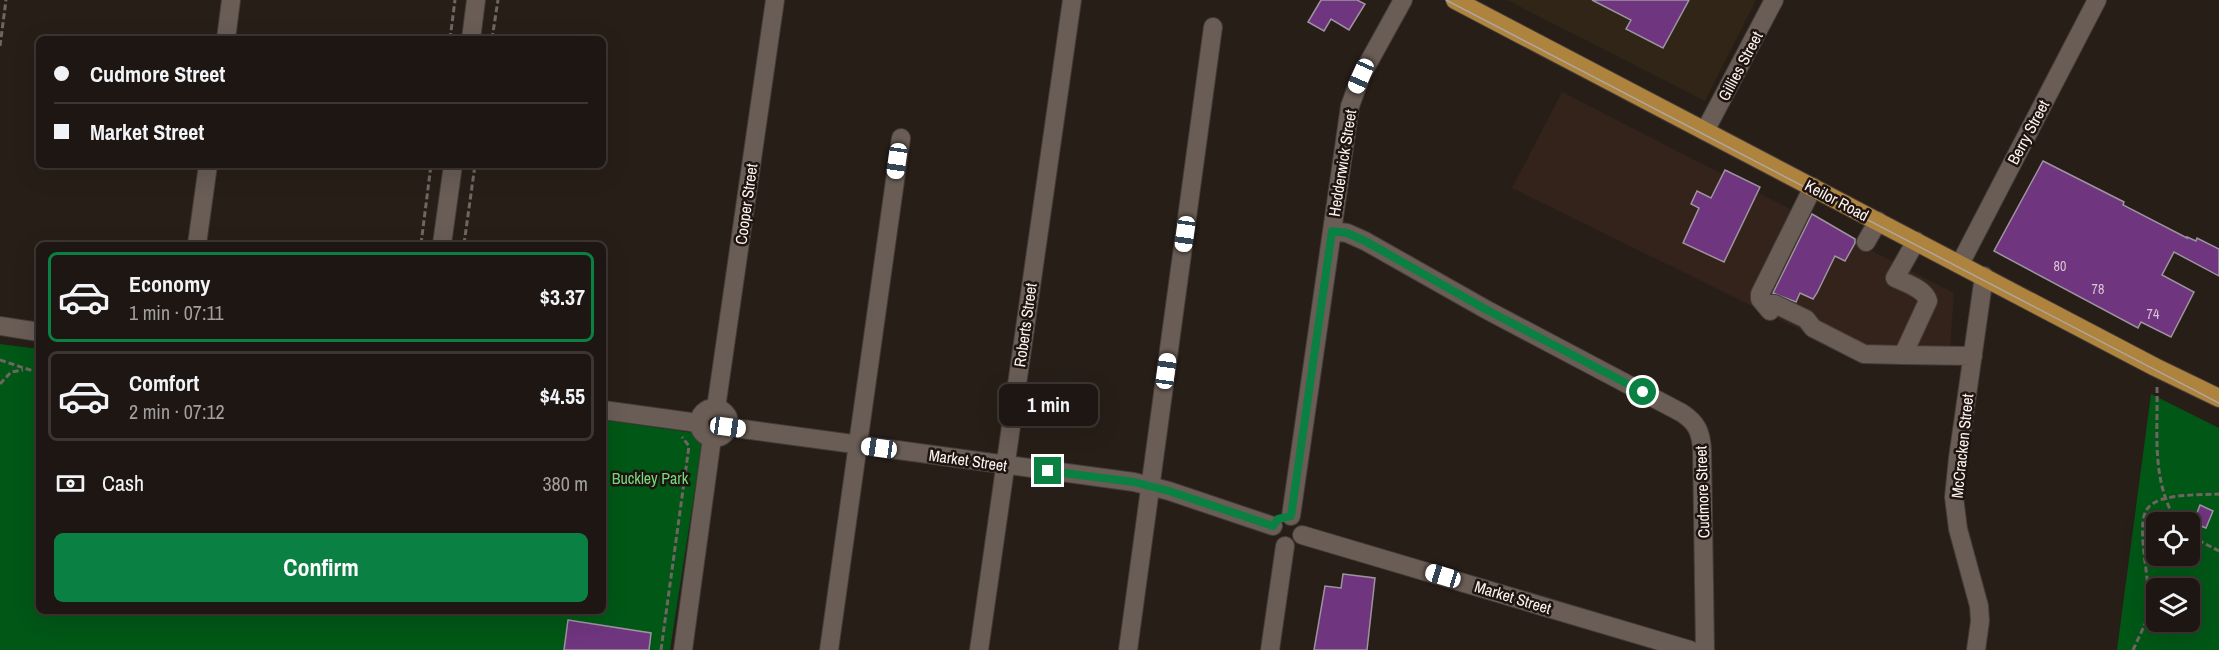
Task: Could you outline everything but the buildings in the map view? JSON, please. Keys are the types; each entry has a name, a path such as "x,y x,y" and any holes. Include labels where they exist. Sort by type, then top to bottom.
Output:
{"main road":[{"name":"Keilor Road","path":"1455,0 2156,367 2217,393"}],"street":[{"path":"226,36 231,0"},
{"path":"471,36 476,0"},
{"name":"Cooper Street","path":"716,408 775,0"},
{"name":"Roberts Street","path":"978,650 1072,0"},
{"name":"Hedderwick Street","path":"1291,516 1349,113 1354,92 1403,0"},
{"name":"Gillies Street","path":"1705,131 1774,0"},
{"name":"Berry Street","path":"1960,264 2097,0"},
{"path":"1128,650 1213,27"},
{"path":"830,650 901,138"},
{"path":"197,242 208,168"},
{"path":"442,242 453,168"},
{"path":"1813,187 1760,294 1760,299 1771,312 1802,328 1813,328 1864,354 1973,356"},
{"path":"1866,242 1878,221"},
{"name":"Cudmore Street","path":"1332,231 1347,233 1365,241 1487,310 1693,420 1699,431 1702,450 1705,650"},
{"path":"1903,355 1928,301 1922,291 1896,278 1916,241"},
{"name":"McCracken Street","path":"1976,650 1980,621 1979,606 1958,529 1954,497 1984,276"},
{"path":"0,326 36,332"},
{"path":"716,408 727,416 728,427 723,435 712,438 702,433 698,423 702,413 716,408"},
{"path":"606,410 698,423"},
{"name":"Market Street","path":"728,427 1134,482 1273,526"},
{"path":"682,650 712,438"},
{"path":"1291,516 1302,525 1302,535 1298,542 1285,546 1275,539 1273,526 1278,519 1291,516"},
{"name":"Market Street","path":"1302,535 1690,650"},
{"path":"1270,650 1285,546"}],"path":[{"path":"0,46 6,0"},
{"path":"450,36 455,0"},
{"path":"492,36 498,0"},
{"path":"421,242 431,168"},
{"path":"464,242 475,168"},
{"path":"0,360 36,372"},
{"path":"2156,367 2159,474 2164,499 2171,512"},
{"path":"0,384 11,372 25,370"},
{"path":"661,650 689,446 683,438 672,436"},
{"path":"2133,650 2149,610 2144,515 2150,505 2164,499 2219,494"},
{"path":"2200,541 2219,551"}],"shaded area":[{"path":"1507,0 1756,0 1705,101"},
{"path":"1562,92 1954,293 1949,363 1870,364 1512,188"}],"green space":[{"name":"Buckley Park","path":"0,344 36,349 36,614 606,614 606,420 694,433 702,443 670,650 0,650"},
{"path":"2151,394 2219,428 2219,650 2117,650"}],"tram line":[{"path":"1446,0 2219,403"}],"route":[{"path":"1048,471 1134,482 1169,491 1273,526 1278,519 1291,516 1332,231 1347,233 1365,241 1487,310 1643,392"}]}
